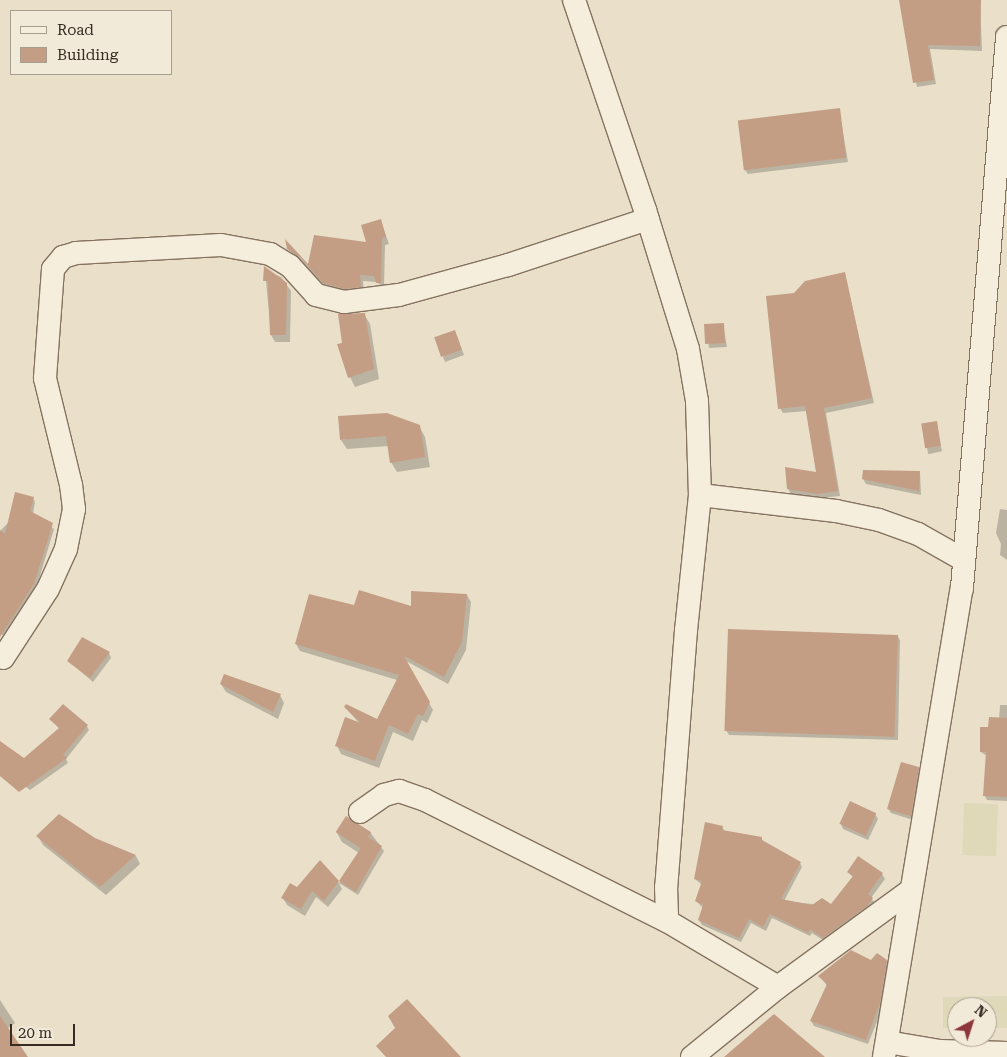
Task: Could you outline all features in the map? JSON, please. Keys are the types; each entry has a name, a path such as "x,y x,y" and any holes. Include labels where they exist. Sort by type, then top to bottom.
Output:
{"street":[{"path":"574,0 648,219 688,349 697,401 700,494 678,729 666,887 667,921"},
{"path":"1007,37 964,560 926,814 911,890 886,1050 1007,1053"},
{"path":"3,658 48,589 66,549 74,509 71,484 45,378 52,269 62,257 76,253 221,245 280,259 316,295 344,302 417,290 508,265 648,219"},
{"path":"700,494 836,511 879,520 918,534 964,560"},
{"path":"360,812 384,795 399,791 425,800 667,921 778,987"},
{"path":"692,1057 778,987 911,890"}],"shaded area":[{"path":"964,803 998,804 996,856 962,855"},
{"path":"1007,996 1007,1028 997,1028 997,997 947,997 947,1028 943,1028 943,997"}],"building":[{"path":"899,0 981,0 980,46 928,45 934,80 913,83"},
{"path":"840,108 846,158 744,170 738,121"},
{"path":"381,219 386,237 382,238 381,283 376,283 374,276 360,275 361,287 345,289 323,283 300,257 287,249 285,239 308,264 314,235 366,242 361,225"},
{"path":"264,266 287,283 286,335 270,335 268,281 263,281"},
{"path":"845,272 872,398 824,408 838,491 818,494 787,489 785,467 816,472 805,406 778,409 766,296 794,293 805,281"},
{"path":"365,313 374,369 348,378 337,344 342,343 338,314"},
{"path":"724,323 725,343 705,344 704,324"},
{"path":"455,330 462,350 441,357 434,337"},
{"path":"387,413 420,425 425,457 390,463 386,436 340,440 338,416"},
{"path":"937,421 941,446 925,448 921,424"},
{"path":"863,470 920,471 919,491 862,479"},
{"path":"15,492 34,497 30,511 53,523 34,584 0,637 0,530 5,534"},
{"path":"359,590 411,606 411,591 467,594 462,642 444,677 404,656 430,702 423,716 418,714 408,734 389,725 375,761 335,746 345,717 361,723 344,707 346,704 377,719 399,675 295,644 309,594 354,605"},
{"path":"728,629 898,635 894,737 724,731"},
{"path":"82,637 110,652 90,678 67,661"},
{"path":"224,674 281,694 273,712 220,684"},
{"path":"63,704 88,725 63,755 67,758 19,792 0,776 0,741 24,758 59,728 49,719"},
{"path":"989,717 1007,718 1007,797 983,796 986,752 980,752 980,727 988,727"},
{"path":"901,762 919,767 911,816 887,809"},
{"path":"850,801 876,813 866,836 839,824"},
{"path":"59,814 95,838 136,855 100,887 36,836"},
{"path":"346,816 371,832 361,848 336,832"},
{"path":"705,822 723,826 722,830 762,837 762,840 801,862 781,899 812,905 822,898 831,904 853,876 847,872 858,856 883,873 868,894 873,898 867,906 823,938 810,929 808,933 770,914 763,927 749,919 739,938 698,920 703,905 695,901 702,881 694,879"},
{"path":"368,837 382,846 356,892 339,881"},
{"path":"320,860 339,881 324,901 312,891 301,909 281,898 290,883 297,887"},
{"path":"851,950 871,960 877,953 887,960 880,1003 866,1040 810,1021 827,984 818,976"},
{"path":"407,999 461,1057 386,1057 376,1046 395,1028 388,1016"},
{"path":"774,1014 825,1057 724,1057"},
{"path":"0,1016 28,1057 0,1057"}]}
